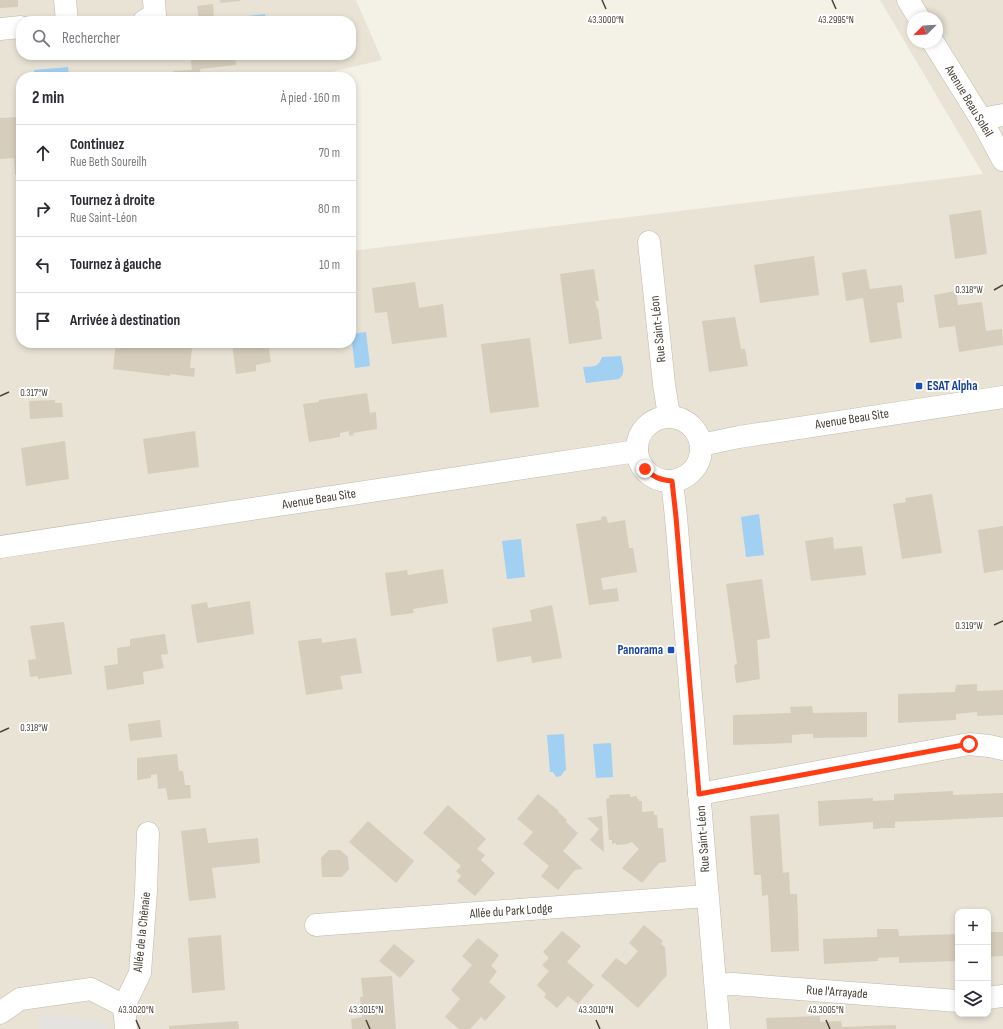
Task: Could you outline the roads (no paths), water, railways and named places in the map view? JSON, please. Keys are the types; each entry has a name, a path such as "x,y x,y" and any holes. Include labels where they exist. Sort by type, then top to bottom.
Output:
{"street":[{"path":"65,0 67,16"},
{"path":"152,16 155,14 154,0"},
{"path":"908,0 915,12"},
{"path":"0,30 16,28"},
{"name":"Avenue Beau Soleil","path":"937,48 1003,160"},
{"path":"980,119 1003,114"},
{"name":"Rue Saint-Léon","path":"649,242 668,416"},
{"name":"Avenue Beau Site","path":"701,445 739,437 1003,397"},
{"path":"668,416 686,421 696,432 701,445 701,455 697,465 690,473 682,478 672,481 662,480 652,476 640,461 637,451 638,441 642,431 658,418 668,416"},
{"name":"Avenue Beau Site","path":"0,547 637,451"},
{"name":"Rue Saint-Léon","path":"672,481 677,525 719,1029"},
{"path":"699,794 969,744 1003,749"},
{"name":"Allée de la Chênaie","path":"124,1006 140,973 146,891 148,833"},
{"name":"Allée du Park Lodge","path":"316,925 707,896"},
{"name":"Rue l'Arrayade","path":"716,985 733,984 955,1001"},
{"path":"0,1013 20,999 91,990 124,1006 126,1029"},
{"path":"991,998 1003,996"}],"water":[{"path":"265,14 265,16 248,16"},
{"path":"68,67 68,72 34,72 34,70"},
{"path":"366,332 370,366 355,368 353,348 356,348 356,333"},
{"path":"621,356 623,374 619,379 586,383 583,367 597,365 602,357"},
{"path":"759,514 764,555 746,557 741,517"},
{"path":"521,539 525,577 507,579 502,541"},
{"path":"564,734 566,770 561,776 556,777 553,772 550,772 547,735"},
{"path":"611,743 613,777 596,778 593,744"}],"place":[{"name":"ESAT Alpha","path":"919,386"},
{"name":"Panorama","path":"671,650"}]}
